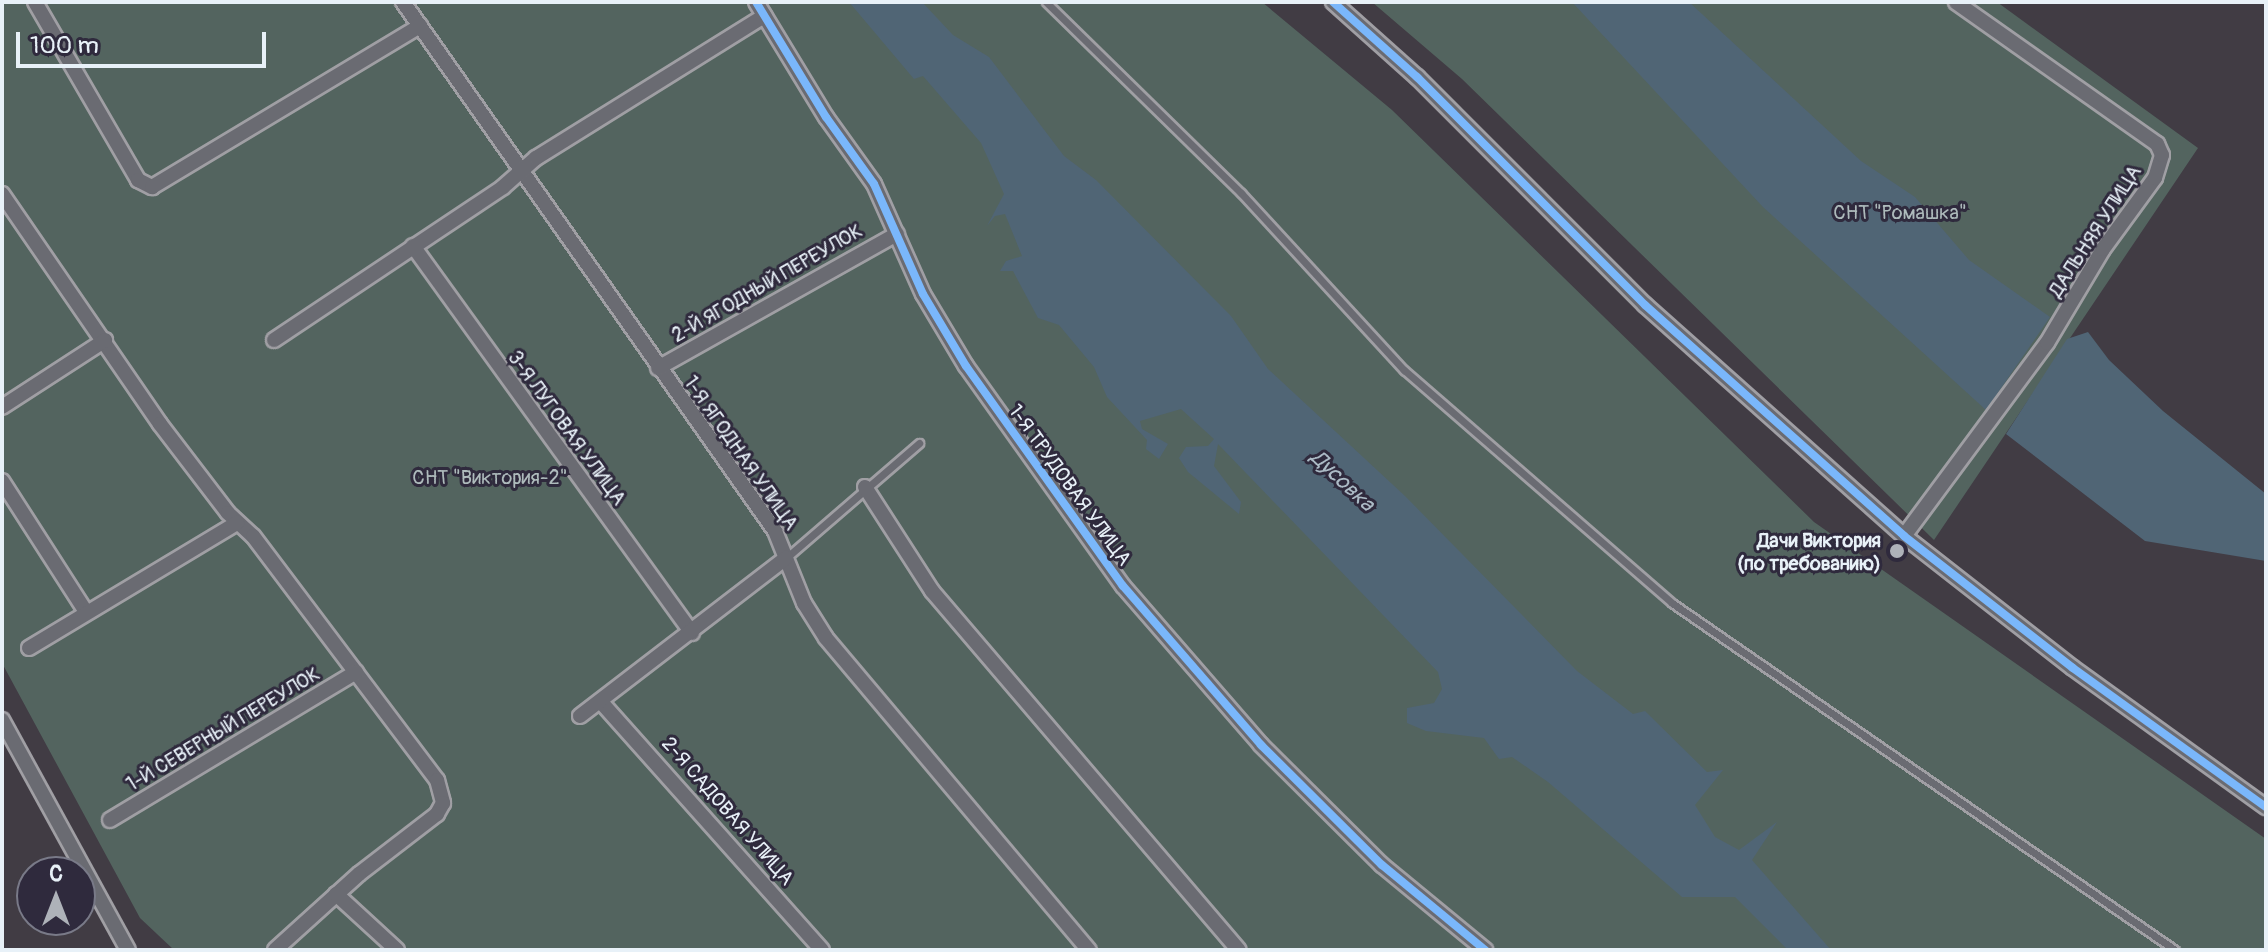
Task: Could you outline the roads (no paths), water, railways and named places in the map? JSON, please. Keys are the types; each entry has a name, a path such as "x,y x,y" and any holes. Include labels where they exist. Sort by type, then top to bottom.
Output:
{"street":[{"path":"35,2 138,180 152,187 420,26"},
{"name":"1-Я ЯГОДНАЯ УЛИЦА","path":"403,2 775,531 804,603 826,638 1089,950"},
{"name":"1-Я ТРУДОВАЯ УЛИЦА","path":"756,2 826,117 874,184 923,294 966,366 1077,525 1174,648 1261,745 1382,865 1485,950"},
{"path":"1333,2 1417,77 1645,305 1904,536 2183,751 2266,807"},
{"name":"ДАЛЬНЯЯ УЛИЦА","path":"1904,536 2047,343 2103,249 2155,178 2162,155 2157,144 1956,2"},
{"path":"274,340 520,172 764,16"},
{"path":"2,194 105,340 148,408 237,523 253,536 437,780 443,803 421,827 336,894 275,950"},
{"name":"2-Й ЯГОДНЫЙ ПЕРЕУЛОК","path":"658,368 897,234"},
{"name":"3-Я ЛУГОВАЯ УЛИЦА","path":"413,246 692,633"},
{"path":"2,407 105,340"},
{"path":"2,481 86,612"},
{"path":"865,487 932,591 1073,762 1239,950"},
{"path":"29,648 237,523"},
{"path":"580,716 692,633 773,564 786,558"},
{"name":"1-Й СЕВЕРНЫЙ ПЕРЕУЛОК","path":"110,820 356,672"},
{"name":"2-Я САДОВАЯ УЛИЦА","path":"601,702 822,950"},
{"path":"2,720 128,950"},
{"path":"336,894 397,950"}],"lane":[{"path":"1046,2 1241,193 1404,370 1672,603 2175,950"},
{"path":"786,558 919,443"}],"water":[{"name":"Дусовка","path":"849,2 922,2 953,35 989,57 1064,156 1096,180 1231,316 1268,369 1405,496 1577,671 1633,714 1645,711 1707,772 1723,770 1695,805 1715,837 1739,850 1777,822 1752,860 1831,950 1788,950 1735,897 1682,897 1548,782 1512,757 1499,759 1484,738 1426,731 1407,723 1407,708 1434,703 1442,689 1438,672 1218,444 1214,466 1241,502 1239,514 1188,472 1179,458 1186,447 1208,446 1214,439 1181,409 1140,421 1142,429 1168,444 1159,459 1146,449 1147,440 1107,397 1094,367 1059,325 1038,318 1013,271 1000,271 1006,261 1022,256 1005,214 995,216 987,226 1004,194 981,143 923,76 914,79"},
{"path":"1572,2 1689,2 1861,161 1915,197 1969,260 2050,317 1986,410 1763,207"},
{"path":"2088,332 2109,360 2163,411 2266,494 2266,561 2145,541 2006,434 2067,339"}],"place":[{"name":"Дачи Виктория (по требованию)","path":"1897,551"}],"park label":[{"name":"СНТ \"Ромашка\"","path":"1900,212"},
{"name":"СНТ \"Виктория-2\"","path":"490,477"}]}
